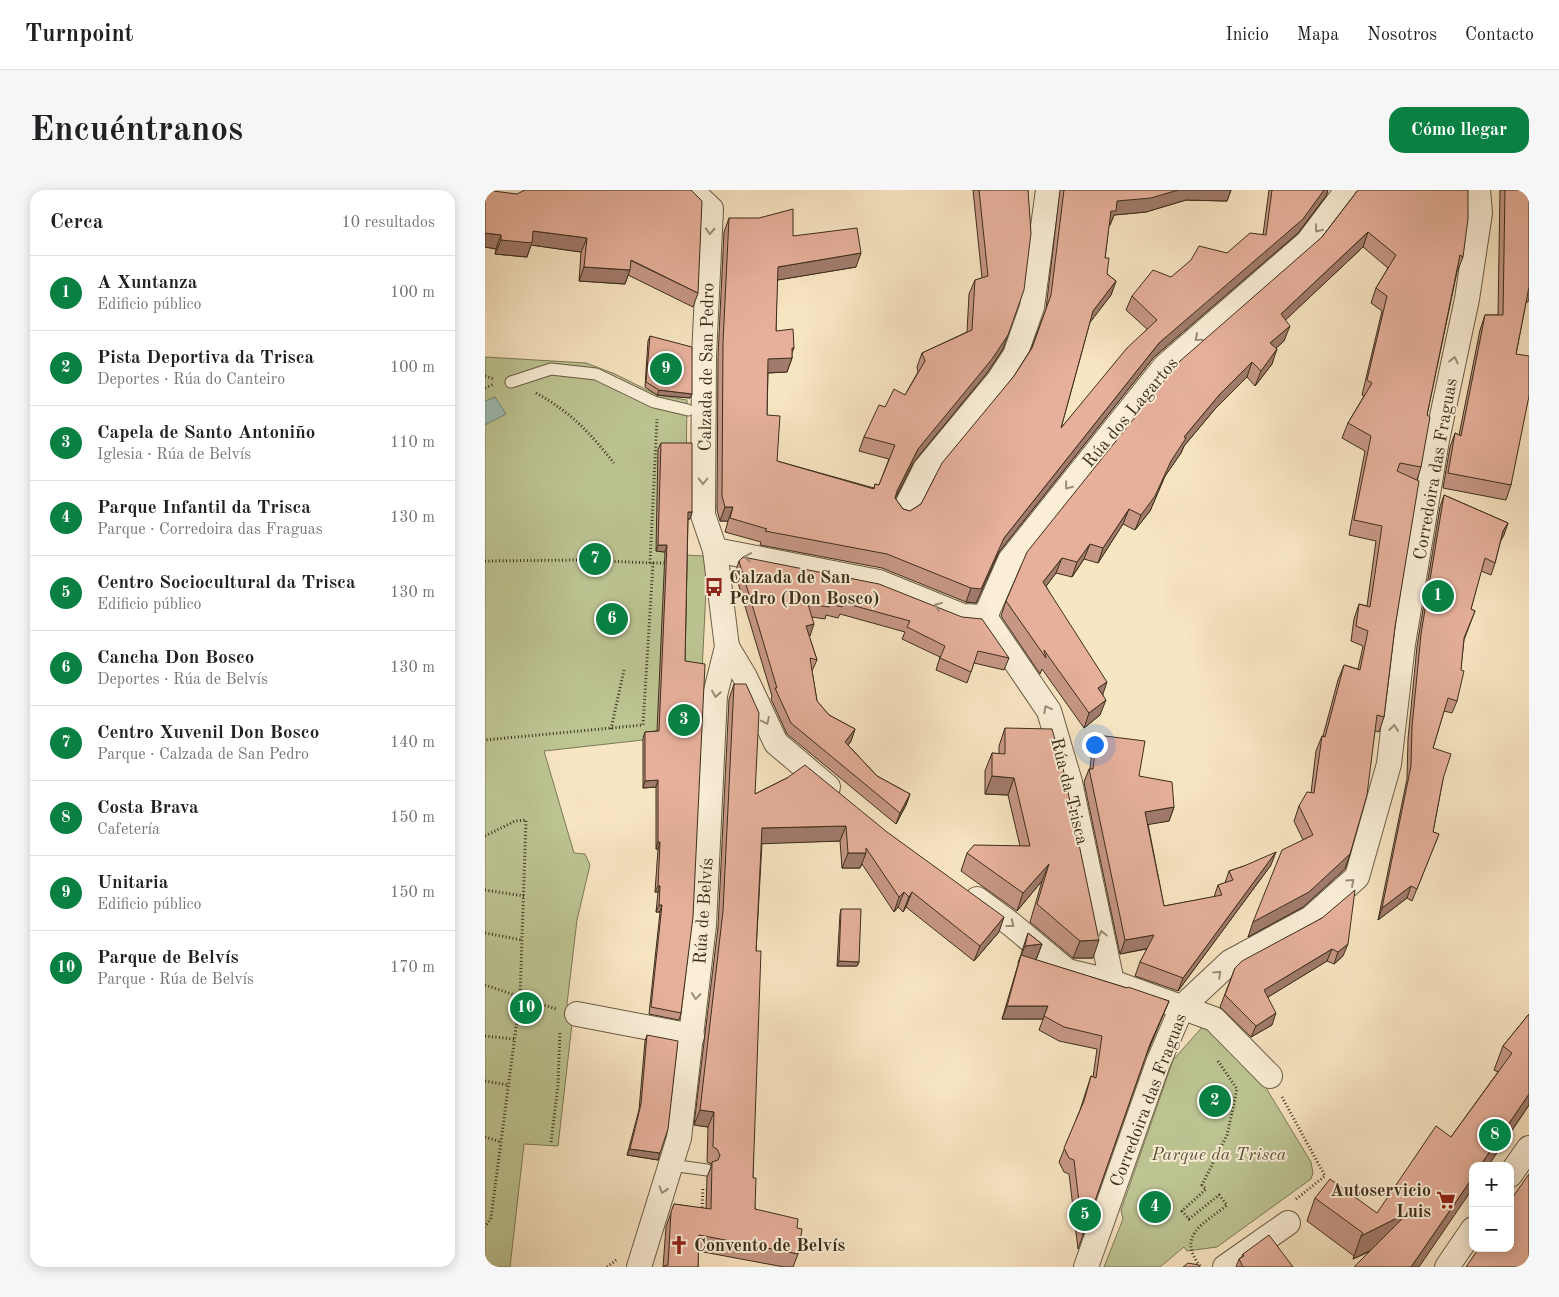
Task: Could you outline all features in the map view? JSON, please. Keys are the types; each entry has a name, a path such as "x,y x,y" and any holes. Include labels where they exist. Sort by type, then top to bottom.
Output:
{"street":[{"path":"485,194 513,197 513,190"},
{"name":"Calzada de San Pedro","path":"691,190 711,210 704,356 703,515 715,550"},
{"path":"904,511 925,470 998,382 1015,355 1032,307 1048,190"},
{"name":"Rúa dos Lagartos","path":"985,617 1010,560 1165,366 1308,242 1347,190"},
{"name":"Corredoira das Fraguas","path":"1086,1267 1158,1064 1182,1007 1230,962 1311,918 1357,877 1389,764 1403,644 1437,440 1467,299 1479,213 1478,190"},
{"path":"715,550 879,582 963,616 985,617"},
{"name":"Rúa de Belvís","path":"639,1267 679,1138 704,925 715,695 727,647 715,550"},
{"name":"Rúa da Trisca","path":"985,617 1049,710 1070,782 1112,982"},
{"path":"727,647 745,677 776,743 845,801"},
{"path":"963,889 1011,924 1067,971 1112,982 1214,1019 1270,1076"},
{"path":"569,1012 692,1036"},
{"path":"1514,1169 1529,1148"},
{"path":"1225,1267 1288,1223"},
{"path":"1447,1267 1469,1235"}],"lane":[{"path":"511,382 551,369 587,372 654,402 688,410"},
{"path":"671,1166 707,1170"}],"path":[{"path":"511,382 561,406 588,431 614,463"},
{"path":"485,740 611,729 643,724 658,413"},
{"path":"485,562 531,560 670,563"},
{"path":"611,729 624,670"},
{"path":"485,836 515,821 526,820 520,997 491,1218 485,1227"},
{"path":"485,890 524,896"},
{"path":"485,933 522,940"},
{"path":"485,985 569,1012 551,1142"},
{"path":"485,1036 514,1039"},
{"path":"1200,1267 1191,1254 1189,1242 1195,1231 1227,1205 1219,1195 1189,1219 1182,1211 1206,1189 1202,1185 1227,1135 1237,1089 1223,1068"},
{"path":"1270,1076 1325,1176"},
{"path":"485,1081 508,1085"},
{"path":"485,1137 501,1142"},
{"path":"702,1217 703,1182"}],"green space":[{"path":"485,357 586,363 615,374 657,395 687,400 685,555 704,556 707,570 700,712 643,740 544,751 574,853 585,854 590,865 577,920 567,1004 572,1024 558,1146 524,1144 510,1267 485,1267"},
{"name":"Parque da Trisca","path":"1205,1024 1260,1078 1311,1162 1313,1173 1311,1179 1217,1247 1187,1251 1184,1247 1160,1267 1104,1267 1123,1219 1121,1210 1173,1060"}],"water":[{"path":"495,397 506,414 485,425 485,401"}],"building":[{"path":"485,190 517,194 525,190 691,190 702,201 698,293 631,260 630,270 584,267 587,238 533,231 532,243 501,240 501,235 485,233"},
{"path":"979,190 1028,190 1031,233 1024,290 1008,335 992,359 918,449 895,498 903,509 910,511 921,504 942,463 1014,376 1032,348 1051,295 1064,190 1178,190 1151,198 1117,201 1116,211 1111,211 1105,258 1109,258 1107,274 1116,281 1093,311 1061,428 1127,348 1157,320 1132,296 1153,270 1171,277 1191,260 1199,246 1227,253 1250,233 1266,235 1272,190 1324,190 1303,219 1159,343 1004,538 981,589 971,588 887,554 765,531 767,529 730,518 733,507 725,507 722,496 723,342 729,218 759,218 793,209 793,236 857,228 861,253 778,267 776,331 793,329 794,348 792,348 792,358 768,359 767,415 780,416 777,461 874,489 875,484 879,485 895,445 864,437 879,405 885,407 894,389 905,395 925,361 922,353 972,330 975,280 988,276"},
{"path":"1358,190 1468,190 1468,219 1463,257 1460,255 1427,415 1430,417 1421,467 1400,463 1397,471 1419,481 1395,627 1384,717 1377,715 1367,795 1350,854 1309,892 1253,922 1282,850 1313,835 1299,806 1307,792 1314,793 1322,736 1325,737 1344,665 1360,670 1368,631 1356,626 1359,604 1370,607 1382,526 1354,520 1371,436 1348,423 1372,383 1367,380 1387,296 1376,288 1396,255 1368,232 1281,314 1290,326 1270,343 1277,349 1261,371 1252,362 1220,394 1184,437 1186,438 1171,461 1155,496 1141,515 1129,509 1103,548 1090,544 1077,562 1062,558 1043,582 1107,682 1098,688 1106,700 1089,713 1044,650 1046,658 1006,601 1027,552 1180,361 1322,237"},
{"path":"1505,190 1529,190 1529,287 1516,354 1529,356 1529,396 1511,485 1448,473 1455,433 1461,436 1485,315 1503,315"},
{"path":"650,336 692,347 692,394 659,390 646,382"},
{"path":"661,443 692,443 692,512 688,512 685,661 705,664 693,917 681,1013 651,1007 662,905 659,905 660,886 658,886 660,842 658,842 658,780 645,781 645,732 659,731 667,545 658,545"},
{"path":"1444,495 1508,523 1503,531 1495,563 1485,558 1471,609 1475,611 1464,638 1461,670 1464,671 1457,701 1448,698 1433,748 1451,754 1443,779 1433,832 1439,834 1417,889 1411,886 1382,908 1411,766 1412,727 1421,634"},
{"path":"743,557 879,584 962,617 982,619 1009,658 978,651 971,672 940,658 945,646 907,627 910,621 844,603 842,607 830,604 829,607 808,604 814,624 806,626 817,660 810,658 817,701 829,715 855,729 845,742 877,776 910,794 900,813 791,723 775,688 777,688 739,561"},
{"path":"734,684 746,684 759,713 755,794 787,778 805,765 887,832 1004,917 980,946 912,892 909,897 904,892 899,897 866,848 866,853 848,853 846,826 762,828 756,951 761,951 753,1178 756,1178 755,1209 798,1219 797,1228 802,1229 798,1254 699,1235 698,1267 664,1267 668,1265 671,1212 674,1204 711,1209 712,1162 718,1160 720,1155 717,1149 713,1147 714,1112 700,1110 723,911"},
{"path":"1005,728 1052,729 1063,768 1099,940 1080,941 1037,904 1049,864 1023,893 967,853 974,845 1030,846 1014,778 992,776 992,753 1005,754"},
{"path":"1097,735 1145,741 1139,776 1172,782 1174,807 1145,812 1164,906 1222,895 1218,885 1233,880 1229,871 1276,852 1183,978 1140,962 1154,935 1125,940 1089,769 1093,769"},
{"path":"1355,890 1348,944 1338,952 1332,949 1264,990 1276,1013 1256,1026 1225,995 1235,968 1242,961 1322,918"},
{"path":"841,909 861,909 859,962 839,961"},
{"path":"1028,933 1042,944 1025,946"},
{"path":"1021,955 1169,1001 1150,1044 1083,1235 1074,1160 1069,1158 1064,1148 1084,1101 1091,1076 1096,1078 1102,1036 1064,1027 1044,1016 1048,1006 1007,1006"},
{"path":"1529,1014 1529,1094 1483,1162 1469,1162 1469,1183 1411,1267 1354,1267 1409,1212 1361,1236 1363,1233 1315,1198 1330,1179 1377,1213 1436,1126 1451,1137 1512,1053 1503,1046"},
{"path":"647,1035 678,1041 668,1129 660,1153 630,1149 641,1104"},
{"path":"1529,1174 1529,1267 1466,1267 1476,1252 1514,1252 1514,1195"},
{"path":"1269,1235 1293,1267 1243,1267 1239,1259 1244,1256 1243,1254"},
{"path":"1188,1263 1199,1265 1200,1267 1183,1267"}],"place":[{"name":"Unitaria","path":"666,369"},
{"name":"Centro Xuvenil Don Bosco","path":"595,559"},
{"name":"Calzada de San Pedro (Don Bosco)","path":"714,587"},
{"name":"A Xuntanza","path":"1438,596"},
{"name":"Cancha Don Bosco","path":"612,619"},
{"name":"Capela de Santo Antoniño","path":"684,720"},
{"name":"Parque de Belvís","path":"526,1008"},
{"name":"Pista Deportiva da Trisca","path":"1215,1101"},
{"name":"Costa Brava","path":"1495,1135"},
{"name":"Autoservicio Luis","path":"1446,1200"},
{"name":"Parque Infantil da Trisca","path":"1155,1207"},
{"name":"Centro Sociocultural da Trisca","path":"1085,1215"},
{"name":"Convento de Belvís","path":"679,1245"}]}
